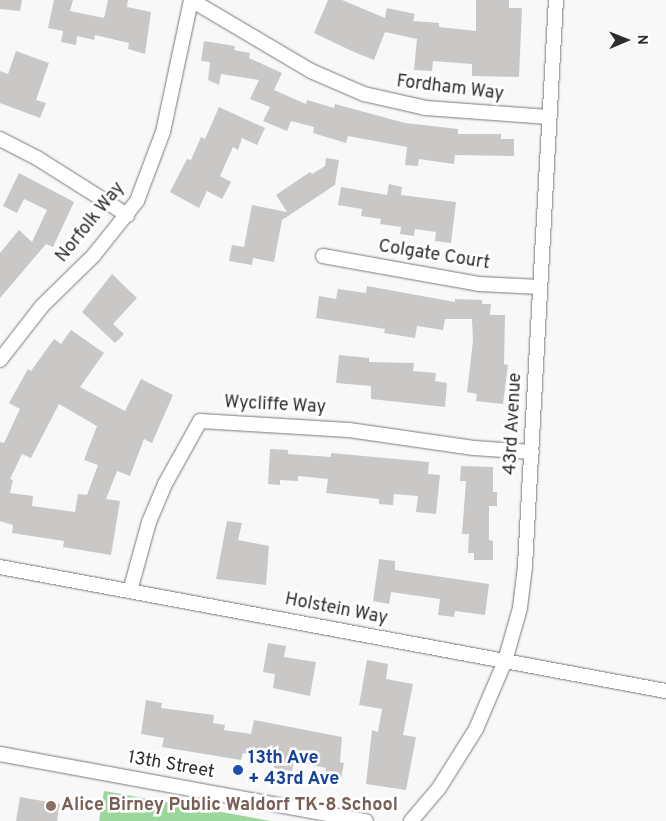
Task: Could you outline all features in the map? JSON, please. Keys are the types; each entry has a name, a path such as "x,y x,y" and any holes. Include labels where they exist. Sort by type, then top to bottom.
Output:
{"street":[{"name":"Fordham Way","path":"191,0 311,71 364,94 426,108 549,117"},
{"name":"Norfolk Way","path":"0,360 42,306 94,255 127,215 148,178 159,147 191,0"},
{"name":"43rd Avenue","path":"411,821 461,756 490,701 505,661 520,608 525,566 532,452 556,0"},
{"path":"0,139 37,158 127,215"},
{"name":"Colgate Court","path":"323,256 471,282 540,287"},
{"name":"Wycliffe Way","path":"130,591 149,522 164,484 200,421 342,429 474,448 532,452"},
{"name":"Holstein Way","path":"0,567 666,691"},
{"name":"13th Street","path":"0,754 366,821"},
{"path":"320,813 334,821"}],"green space":[{"path":"104,791 271,821 99,821"}],"building":[{"path":"0,0 22,0 20,11 0,9"},
{"path":"54,0 73,0 70,11 104,18 108,0 128,0 127,7 151,12 145,54 128,49 129,43 95,35 94,40 77,36 76,45 61,42 63,31 48,28"},
{"path":"328,0 342,0 385,18 387,8 415,14 413,21 439,23 439,27 476,31 476,0 509,0 509,8 522,8 519,77 472,76 472,64 433,61 432,71 414,70 417,39 385,32 374,60 354,52 314,33"},
{"path":"204,41 235,46 234,50 250,53 249,58 282,73 274,90 306,104 307,100 334,108 335,104 405,123 458,129 458,134 501,134 501,139 514,139 514,156 455,155 454,164 419,159 418,166 405,165 407,147 348,136 346,143 313,133 314,127 291,121 287,131 263,121 270,107 250,99 259,80 221,74 219,85 208,80 210,62 201,61"},
{"path":"16,51 49,63 36,100 46,103 40,118 0,103 0,71 8,74"},
{"path":"219,107 265,128 257,145 242,138 238,150 233,147 220,176 231,182 222,199 207,191 199,208 170,192 187,159 191,160 201,137 205,139"},
{"path":"326,158 339,160 335,185 282,220 274,262 253,258 252,265 229,261 232,245 244,247 252,205 287,212 276,195 310,172 312,174 325,166"},
{"path":"19,173 74,202 53,247 46,244 0,298 0,253 19,230 32,242 47,210 24,199 17,213 3,206"},
{"path":"389,184 402,187 401,195 456,202 451,243 435,241 436,232 415,229 414,236 400,234 401,227 380,224 381,219 361,216 362,209 338,205 341,187 387,195"},
{"path":"112,274 137,298 113,324 124,334 115,343 82,312"},
{"path":"367,286 455,302 455,299 482,300 482,304 491,304 490,315 505,315 504,364 508,365 503,404 476,401 477,394 467,392 473,341 472,319 445,319 443,330 417,326 415,338 384,333 385,329 316,318 319,296 336,299 338,289 366,293"},
{"path":"71,330 104,353 80,387 125,411 141,379 173,395 152,443 144,439 130,476 117,471 106,499 120,501 111,555 63,547 64,541 12,533 13,525 0,521 0,442 4,443 20,409 9,403 28,369 31,371 54,339 61,344","holes":["59,404 97,426 84,460 98,465 87,495 78,494 75,512 32,506 33,496 10,493 13,480 10,479 22,454 31,458"]},
{"path":"339,355 369,358 369,362 414,363 413,371 436,373 435,381 447,383 445,407 371,399 371,386 336,383"},
{"path":"270,449 288,450 288,454 331,457 331,453 429,462 428,474 440,475 436,514 416,512 418,496 394,494 393,505 379,504 379,499 326,493 328,479 298,476 298,481 280,480 280,485 268,484"},
{"path":"461,466 493,467 493,492 497,492 497,506 489,506 489,540 493,541 493,560 474,560 474,553 468,553 469,534 462,534 466,481 460,481"},
{"path":"227,521 242,523 238,540 269,546 266,585 216,579"},
{"path":"379,559 395,561 395,570 489,584 485,615 455,611 454,617 438,615 440,599 391,592 389,604 373,601"},
{"path":"268,643 286,646 284,657 316,662 310,696 273,688 275,674 263,672"},
{"path":"367,660 388,664 386,679 413,684 403,735 416,737 406,790 366,784 372,730 378,732 382,709 359,705"},
{"path":"146,700 162,703 161,708 214,715 213,723 225,725 224,730 251,734 254,720 342,737 340,762 344,763 341,779 325,776 326,768 294,761 292,771 274,768 275,758 243,753 241,760 162,747 164,738 141,734"},
{"path":"20,797 60,804 57,821 16,821"}],"place":[{"name":"13th Ave + 43rd Ave","path":"238,770"},
{"name":"Alice Birney Public Waldorf TK-8 School","path":"51,806"}]}
